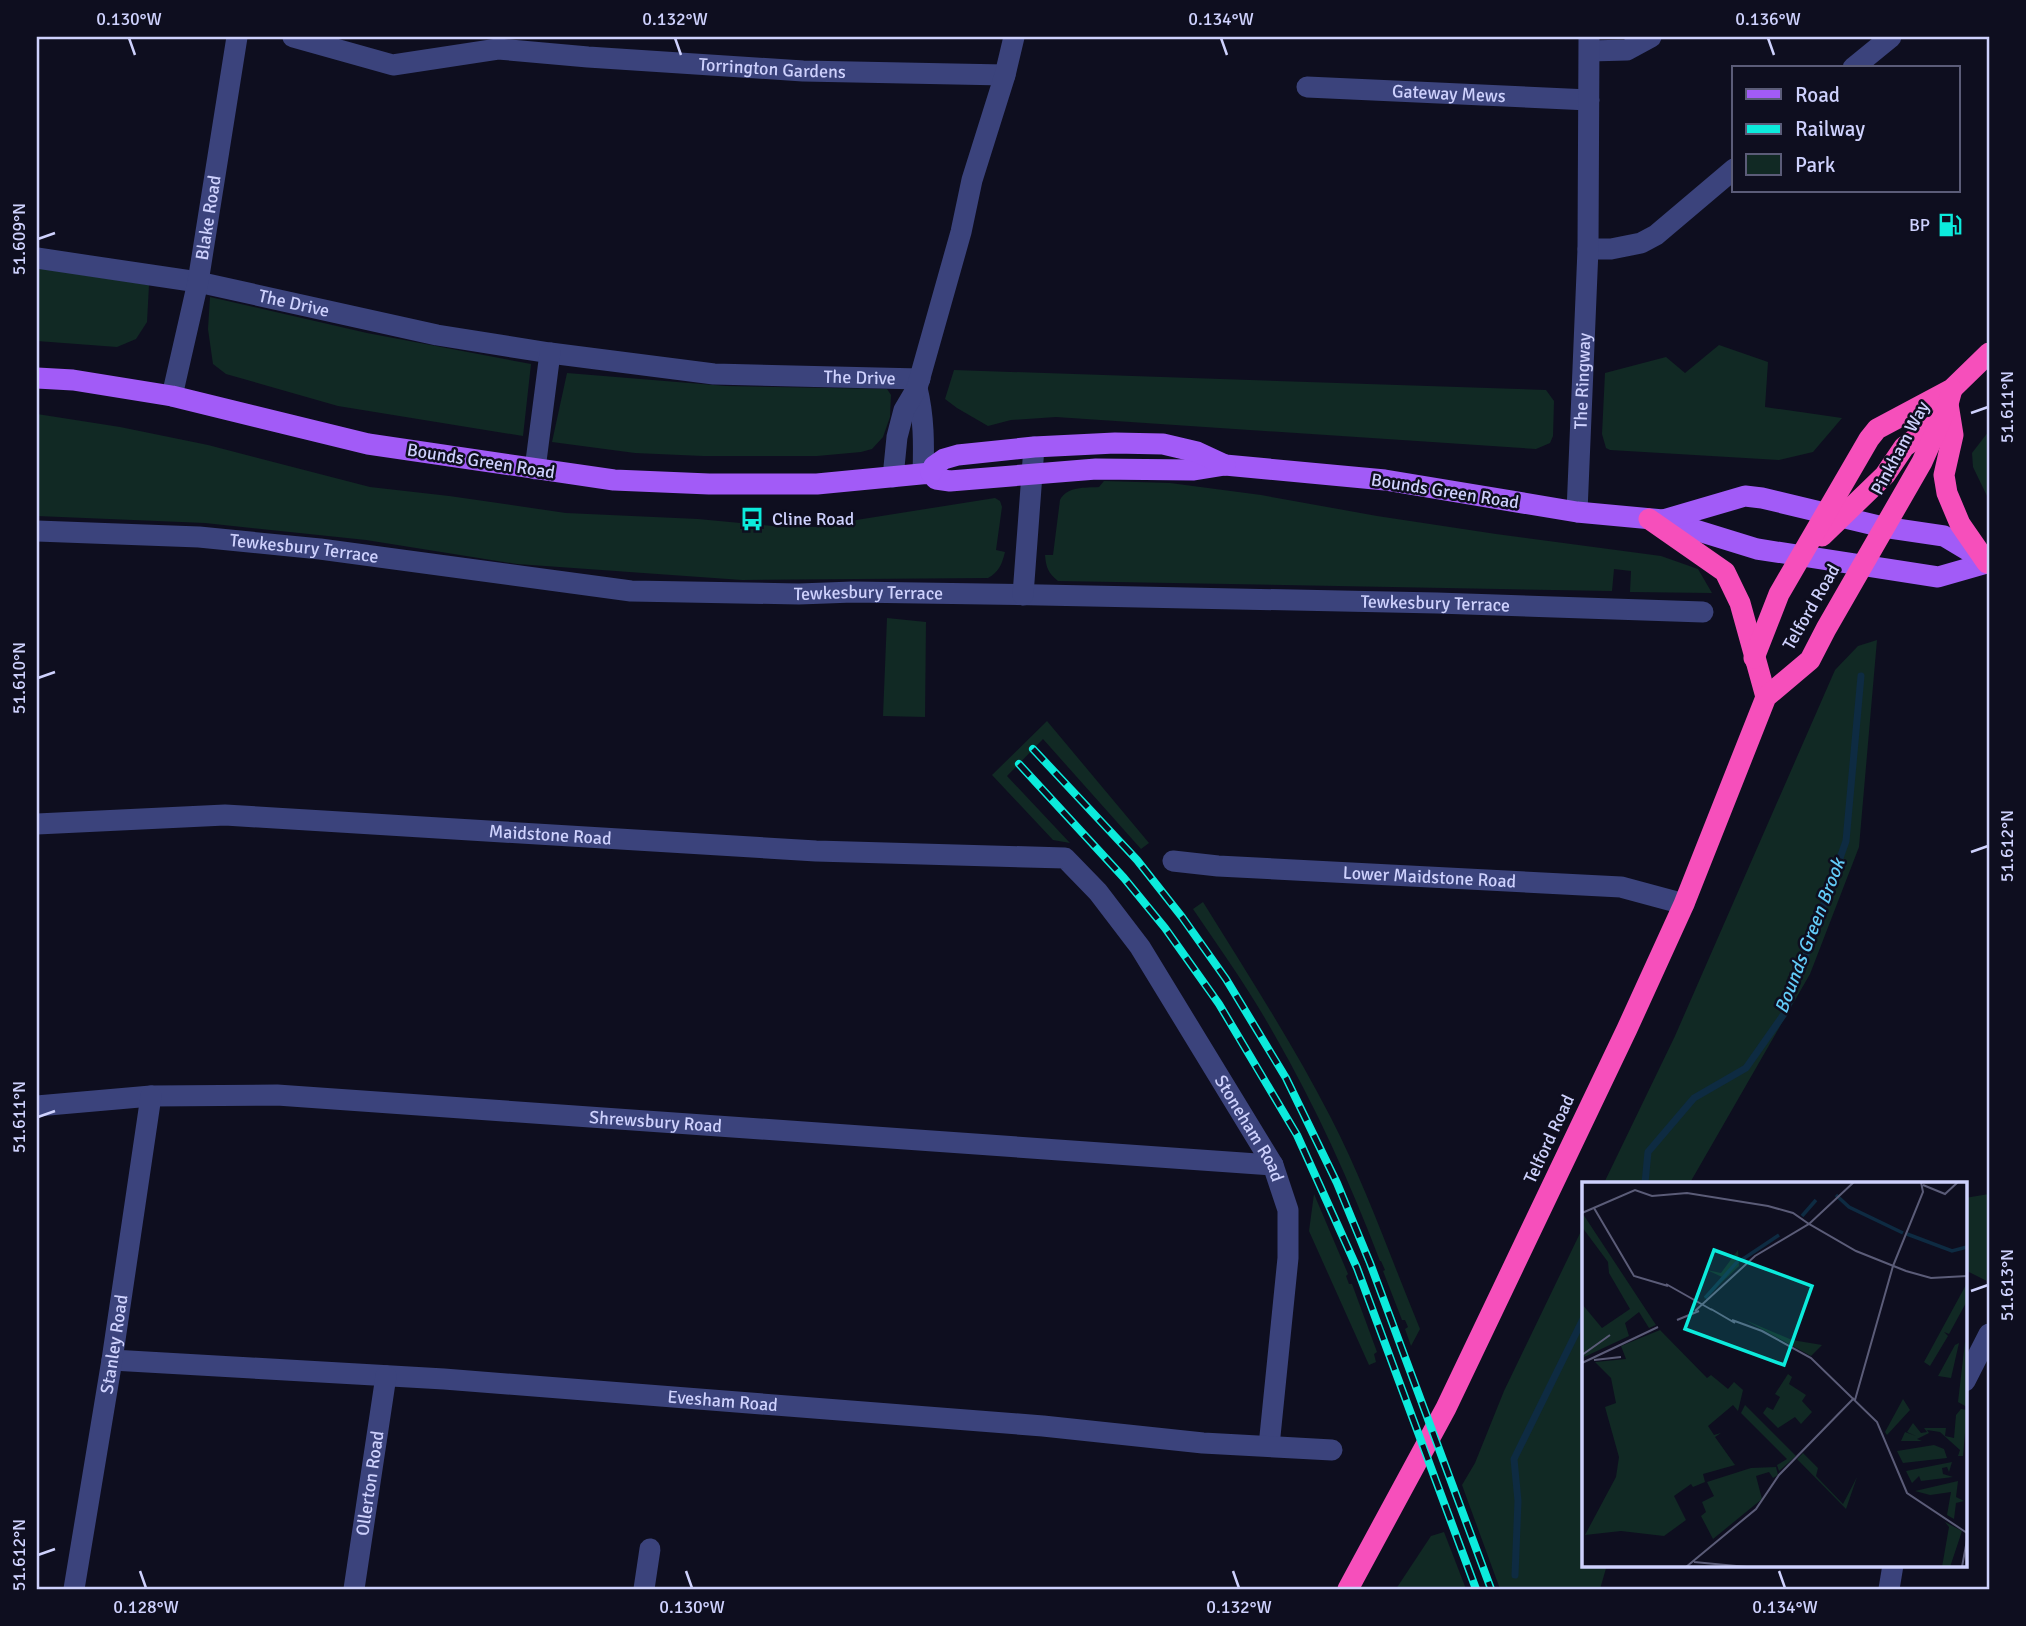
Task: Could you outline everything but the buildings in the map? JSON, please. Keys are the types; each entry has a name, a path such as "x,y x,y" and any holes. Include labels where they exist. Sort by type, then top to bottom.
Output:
{"highway":[{"name":"Pinkham Way","path":"1862,565 1922,463 1948,404 1989,353"},
{"name":"Pinkham Way","path":"1833,515 1869,439 1877,429 1948,404"},
{"path":"1833,515 1885,475 1904,447 1948,404"},
{"path":"1948,404 1953,435 1944,475 1947,493 1960,524 1988,563"},
{"name":"Telford Road","path":"1754,658 1779,594 1801,555 1833,515"},
{"path":"1656,519 1725,572 1740,603 1766,697"},
{"name":"Telford Road","path":"1348,1589 1446,1408 1621,1041 1684,904 1766,697 1810,660 1862,565"}],"main road":[{"name":"Bounds Green Road","path":"37,378 73,380 172,396 368,444 614,480 709,484 817,484 927,473 944,458 958,455 1034,447 1115,443 1163,444 1197,452 1225,465"},
{"name":"Bounds Green Road","path":"927,473 936,479 950,481 1096,469 1194,470 1225,465 1385,480 1577,512 1656,519 1757,550 1938,577 1988,563"},
{"name":"Bounds Green Road","path":"1656,519 1745,496 1762,498 1883,527 1944,536 1988,563"}],"street":[{"name":"Blake Road","path":"172,396 198,282 237,37"},
{"name":"Torrington Gardens","path":"293,37 393,65 498,49 588,58 803,71 1005,75"},
{"path":"893,477 897,437 904,410 918,384 961,232 972,180 1014,37"},
{"path":"1590,44 1627,50 1651,37"},
{"path":"1855,66 1891,37"},
{"name":"The Ringway","path":"1577,512 1588,249 1590,44"},
{"name":"Gateway Mews","path":"1307,87 1589,100"},
{"path":"1588,249 1611,249 1640,243 1656,235 1732,171"},
{"name":"The Drive","path":"37,258 198,282 437,335 550,353 715,374 918,384"},
{"path":"535,470 550,353"},
{"path":"918,384 927,473"},
{"path":"1023,595 1034,447"},
{"name":"Tewkesbury Terrace","path":"37,531 199,537 320,549 631,591 1424,602 1703,611"},
{"name":"Maidstone Road","path":"37,824 225,815 816,851 1065,858"},
{"name":"Stoneham Road","path":"1065,858 1098,892 1140,947 1273,1165 1288,1210 1288,1258 1269,1446"},
{"name":"Lower Maidstone Road","path":"1173,861 1217,866 1621,887 1684,904"},
{"name":"Shrewsbury Road","path":"37,1106 151,1096 277,1096 1273,1165"},
{"name":"Stanley Road","path":"74,1589 112,1360 151,1096"},
{"path":"1966,1379 1989,1334"},
{"name":"Evesham Road","path":"112,1360 386,1376 1043,1426 1203,1443 1332,1450"},
{"name":"Ollerton Road","path":"354,1589 386,1376"},
{"path":"644,1589 650,1549"},
{"path":"1889,1589 1894,1566"}],"green space":[{"path":"37,268 149,285 147,322 136,339 117,347 37,341"},
{"path":"210,297 367,333 531,364 523,436 338,406 226,374 213,364 208,329"},
{"path":"1719,345 1768,362 1765,407 1842,418 1813,452 1779,460 1606,448 1602,434 1605,373 1666,357 1685,373"},
{"path":"954,370 1546,390 1554,401 1553,436 1550,443 1536,449 1056,417 1011,420 988,426 945,399"},
{"path":"567,373 726,386 887,389 891,395 890,417 883,437 872,449 817,456 635,453 552,442"},
{"path":"37,414 208,445 370,487 566,513 698,519 783,527 829,527 850,521 995,498 1000,501 1002,507 996,550 1005,552 1000,567 988,578 742,580 517,564 366,540 205,523 37,516"},
{"path":"1989,431 1989,500 1973,467 1972,453"},
{"path":"1104,481 1170,483 1261,495 1377,516 1661,556 1698,569 1712,593 1630,592 1631,571 1614,569 1612,591 1058,581 1048,570 1045,555 1053,555 1060,500 1067,492 1099,487"},
{"path":"887,618 926,622 925,717 883,716"},
{"path":"1877,640 1859,847 1810,974 1691,1181 1696,1182 1604,1182 1675,1036 1835,670 1858,646"},
{"path":"1047,721 1149,843 1141,849 1043,739 1007,776 1070,843 1053,840 992,775"},
{"path":"1203,902 1285,1036 1344,1144 1420,1329 1411,1346 1405,1329 1408,1327 1405,1320 1402,1320 1383,1271 1385,1270 1332,1145 1265,1018 1193,909"},
{"path":"1314,1194 1377,1352 1374,1354 1376,1362 1369,1365 1309,1231"},
{"path":"1989,1194 1989,1282 1966,1270 1966,1198"},
{"path":"1582,1229 1582,1566 1607,1566 1600,1589 1500,1589 1462,1485 1475,1463 1504,1391"},
{"path":"1444,1532 1466,1589 1396,1589 1431,1536"}],"waterway":[{"name":"Bounds Green Brook","path":"1645,1182 1648,1152 1694,1098 1746,1068 1786,1011 1846,841 1861,676"},
{"name":"Bounds Green Brook","path":"1515,1575 1518,1501 1514,1459 1582,1321"}],"railway":[{"path":"1033,749 1137,860 1182,917 1226,979 1286,1078 1337,1183 1370,1263 1491,1589"},
{"path":"1019,764 1124,878 1165,928 1219,1004 1297,1135 1357,1268 1476,1589"}],"place":[{"name":"BP","path":"1950,225"},
{"name":"Cline Road","path":"752,519"}]}
